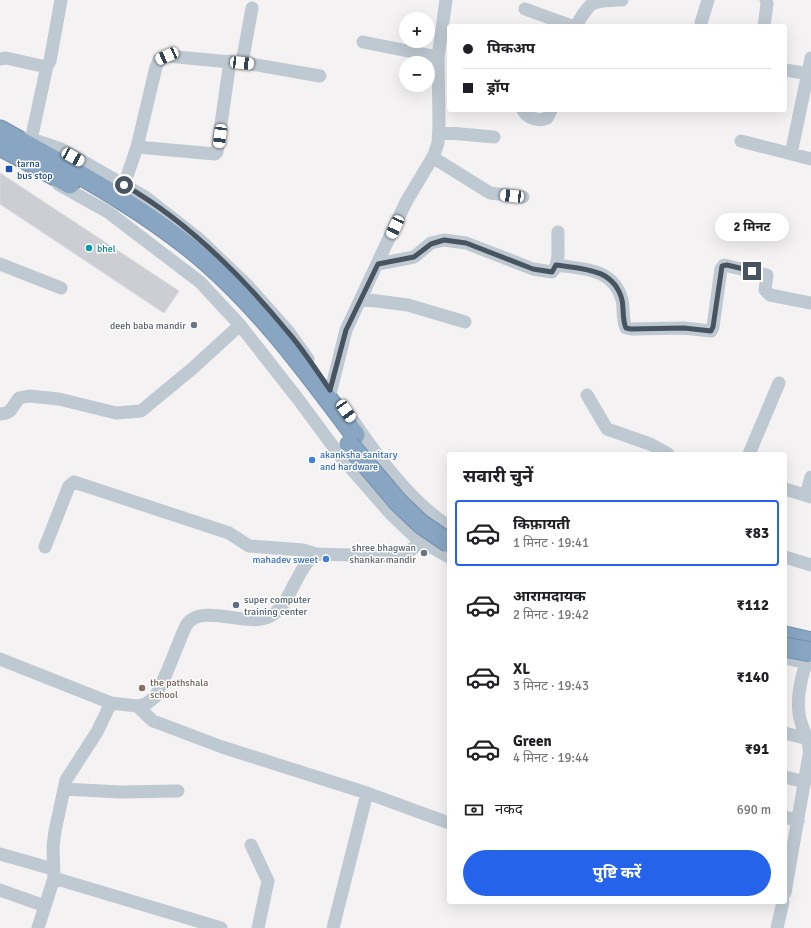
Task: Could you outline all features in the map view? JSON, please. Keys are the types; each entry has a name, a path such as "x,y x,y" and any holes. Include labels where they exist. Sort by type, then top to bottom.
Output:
{"highway":[{"path":"0,130 129,204 180,240 207,262 269,323 295,354 352,440 432,520 446,526"},
{"path":"0,147 88,193 132,221 203,274 266,335 352,440 398,502 421,524 447,542"},
{"path":"787,636 811,642"},
{"path":"787,648 809,660"}],"street":[{"path":"31,140 47,66 50,61 61,0"},
{"path":"330,390 342,342 361,299 406,202 434,155 439,132 444,89 438,57 446,0"},
{"path":"577,24 589,4 595,1 622,0"},
{"path":"702,23 708,0"},
{"path":"764,24 768,4 766,0"},
{"path":"137,148 189,153 215,154 217,152 236,62 252,8"},
{"path":"525,9 566,24"},
{"path":"363,42 438,57"},
{"path":"124,185 137,148 156,67 159,60 167,56 236,62 320,76"},
{"path":"0,59 6,58 47,66"},
{"path":"791,154 809,74 811,58"},
{"path":"787,70 809,74"},
{"path":"525,112 528,116 539,120 547,118 550,112"},
{"path":"0,130 61,149 145,198 199,239 247,285 288,331 373,449 411,494 446,526 421,541 408,552 384,556 316,554 303,550 249,546 229,533 74,482 69,486 45,547"},
{"path":"439,132 494,138"},
{"path":"741,141 811,160"},
{"path":"0,147 26,166 108,212 200,282 240,325 341,457 390,513 421,541 447,556"},
{"path":"434,155 437,160 490,193 523,197"},
{"path":"378,264 414,257 431,244 444,240 466,243 533,269 552,272 556,265 558,232"},
{"path":"0,264 61,288"},
{"path":"556,265 597,271 610,279 620,295 624,308 624,324 626,328 631,329 684,328 711,331 713,327 721,269 724,265 766,275 765,290 770,295 811,303"},
{"path":"361,299 408,305 465,322"},
{"path":"0,414 10,411 19,398 29,396 58,399 116,413 141,411 240,325"},
{"path":"750,452 778,383"},
{"path":"587,395 607,429 650,444 664,452"},
{"path":"787,490 809,496 811,477"},
{"path":"0,658 111,703 137,706 146,704 155,697 188,624 193,619 204,616 260,620 266,618 278,610 307,563 316,554"},
{"path":"787,558 811,565"},
{"path":"787,631 811,637"},
{"path":"787,882 810,748 808,739 800,722 798,708 800,687 809,660 811,646"},
{"path":"787,658 809,660"},
{"path":"38,928 46,906 53,874 55,831 64,789 70,773 97,732 111,703"},
{"path":"137,706 153,721 164,726 297,772 367,793 447,821"},
{"path":"787,734 808,739"},
{"path":"787,778 805,782"},
{"path":"64,789 120,792 178,791"},
{"path":"333,928 367,793"},
{"path":"787,818 798,821"},
{"path":"251,845 268,882 258,928"},
{"path":"0,854 53,874 221,928"},
{"path":"0,890 46,906"},
{"path":"778,928 783,904"}],"building":[{"name":"bhel","path":"0,173 179,291 164,313 0,204"}],"place":[{"name":"tarna bus stop","path":"9,169"},
{"name":"bhel","path":"89,248"},
{"name":"deeh baba mandir","path":"194,325"},
{"name":"akanksha sanitary and hardware","path":"312,460"},
{"name":"shree bhagwan shankar mandir","path":"424,553"},
{"name":"mahadev sweet","path":"326,559"},
{"name":"super computer training center","path":"236,605"},
{"name":"the pathshala school","path":"142,688"}],"route":[{"path":"124,185 145,198 199,239 247,285 288,331 330,390 346,330 378,264 414,257 437,241 444,240 466,243 533,269 547,272 552,272 556,268 556,265 597,271 610,279 614,284 622,300 624,308 624,324 626,328 631,329 684,328 711,331 713,327 722,266 727,265 752,271"}]}
